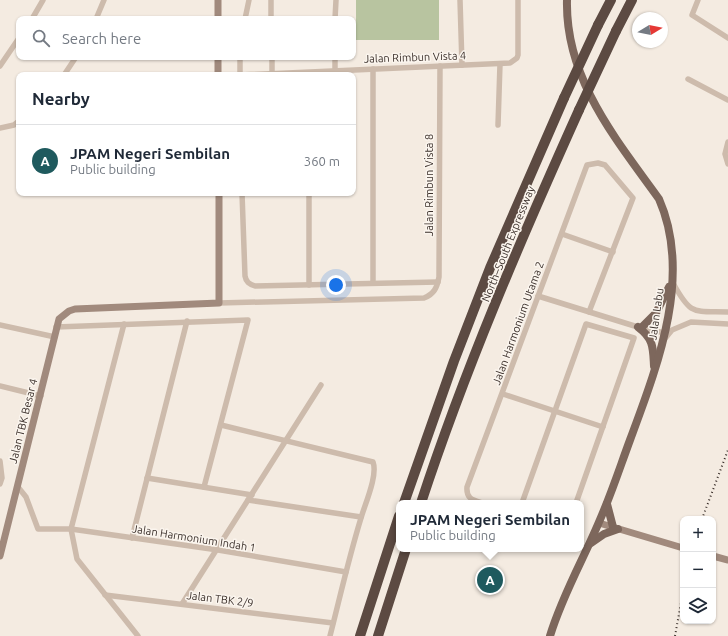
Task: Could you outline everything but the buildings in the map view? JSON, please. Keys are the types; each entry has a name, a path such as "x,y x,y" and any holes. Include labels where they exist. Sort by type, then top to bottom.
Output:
{"highway":[{"name":"North–South Expressway","path":"405,500 454,361 490,268 564,98 610,0"},
{"name":"North–South Expressway","path":"422,500 437,454 484,333 534,211 579,110 632,0"},
{"path":"360,636 396,525"},
{"path":"378,636 405,552"}],"main road":[{"name":"Jalan Labu","path":"550,636 567,589 599,523 655,371 664,337 672,281 671,249 665,213 659,199 602,119 590,99 570,40 567,0"},
{"path":"655,371 651,340 648,334 640,327 656,313 672,281"},
{"path":"589,544 615,528 606,504"}],"street":[{"path":"34,16 43,0"},
{"path":"97,16 104,0"},
{"path":"218,0 218,16"},
{"path":"246,16 249,0"},
{"path":"271,0 271,16"},
{"path":"335,16 336,0"},
{"path":"460,0 462,65"},
{"name":"Jalan Rimbun Vista 4","path":"318,72 510,63 517,58 518,0"},
{"path":"698,0 692,15 728,38"},
{"path":"0,66 16,42"},
{"path":"66,72 74,60"},
{"path":"218,60 218,72"},
{"path":"240,60 240,72"},
{"path":"272,60 272,72"},
{"path":"335,60 335,70"},
{"path":"498,125 500,64"},
{"name":"Jalan Rimbun Vista 8","path":"438,282 440,66"},
{"path":"373,69 373,283"},
{"path":"688,79 728,100"},
{"path":"0,128 16,123"},
{"path":"728,142 725,154 728,164"},
{"name":"Jalan Harmonium Utama 2","path":"470,500 467,487 503,394 587,165 598,163 605,165 633,198 613,252"},
{"path":"219,196 219,303"},
{"path":"204,487 248,320 187,321 56,327 59,319 64,314 75,310 219,303 424,298 431,295 436,289 438,282 255,286 246,281 242,196"},
{"path":"309,196 309,285"},
{"path":"562,234 613,252 589,312"},
{"path":"672,281 682,300 689,308 704,312 728,312"},
{"path":"538,296 640,327 664,337 672,330 691,322 728,324"},
{"path":"132,538 187,321"},
{"path":"124,324 71,529 77,559 138,636"},
{"path":"523,500 586,324 634,338 577,500"},
{"path":"0,325 55,337"},
{"name":"Jalan TBK Besar 4","path":"0,556 55,337 56,327"},
{"path":"182,604 218,550 321,385"},
{"path":"0,386 40,396"},
{"path":"503,394 555,413 603,427"},
{"path":"221,425 326,451 372,460 375,468 330,636"},
{"path":"0,463 0,484"},
{"path":"148,478 204,487 250,498 361,517"},
{"name":"Jalan Harmonium Indah 1","path":"18,487 26,497 38,529 71,529 218,550 346,572"},
{"path":"599,523 680,547"},
{"path":"716,557 728,560"},
{"name":"Jalan TBK 2/9","path":"105,595 333,623"}],"green space":[{"path":"356,0 439,0 439,40 356,40"}],"railway":[{"path":"703,516 728,450"},
{"path":"675,636 680,608"}],"place":[{"name":"JPAM Negeri Sembilan","path":"490,580"}]}
